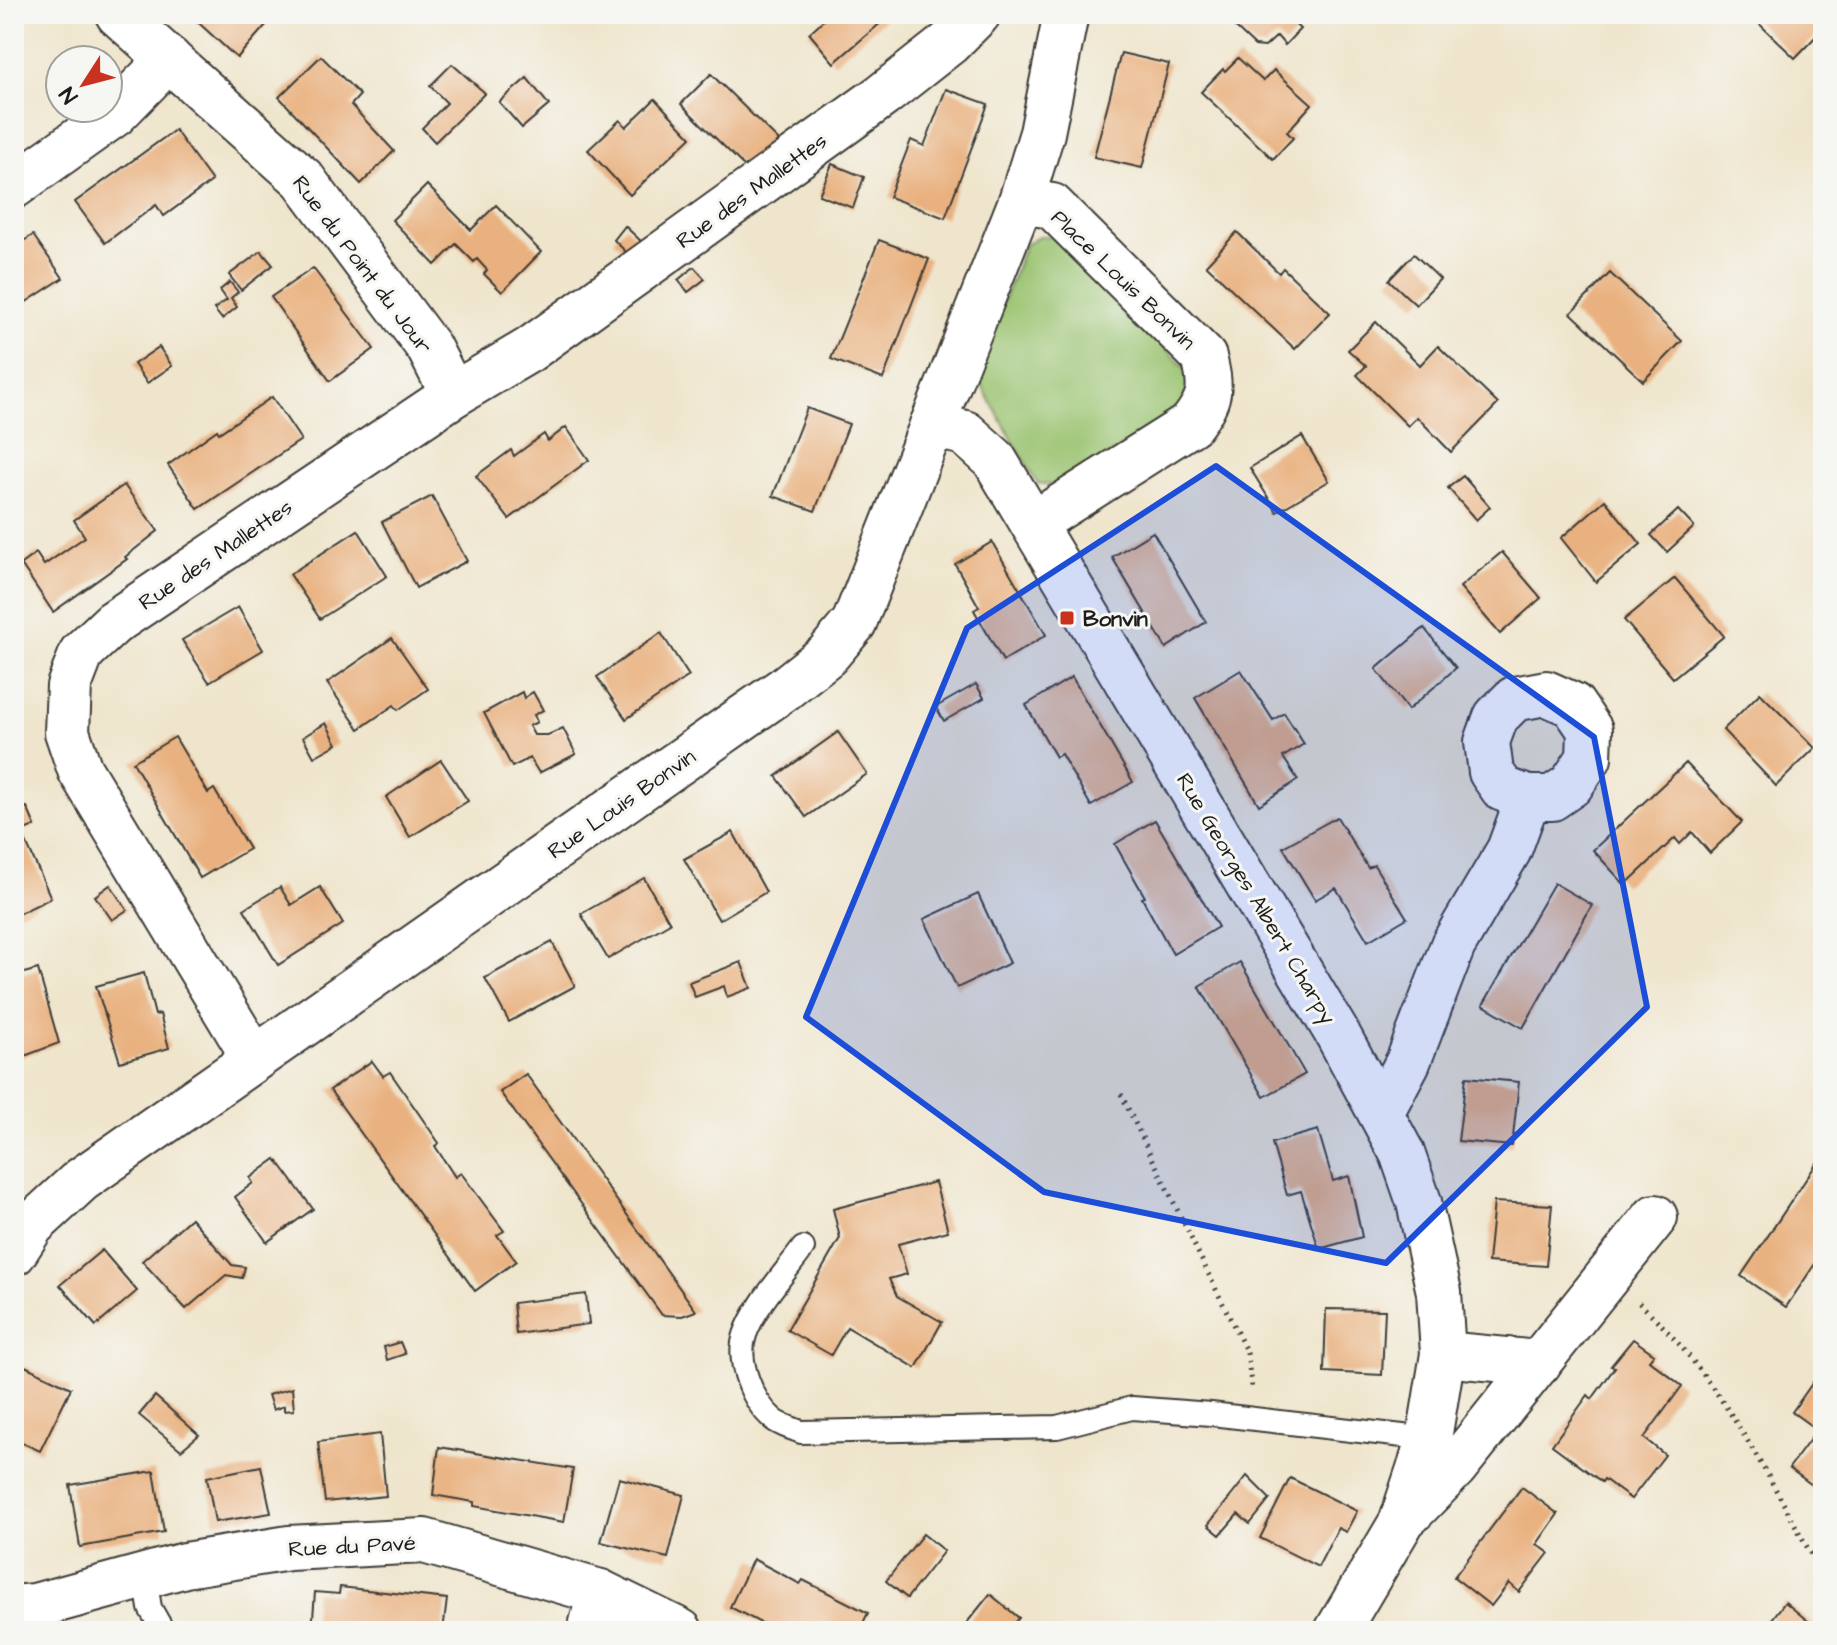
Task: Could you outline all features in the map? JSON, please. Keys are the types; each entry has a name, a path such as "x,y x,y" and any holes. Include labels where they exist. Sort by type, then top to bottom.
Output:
{"street":[{"name":"Rue du Point du Jour","path":"118,14 303,179 429,348 453,395"},
{"name":"Rue des Mallettes","path":"254,1058 80,770 67,732 69,686 82,652 113,623 453,395 529,350 871,104 949,43 978,14"},
{"name":"Place Louis Bonvin","path":"910,481 1021,201 1042,133 1066,14"},
{"path":"14,186 115,114 169,59"},
{"name":"Place Louis Bonvin","path":"1021,201 1052,206 1204,357 1211,383 1206,404 1191,424 1033,524"},
{"name":"Rue Georges Albert Charpy","path":"932,425 965,433 994,459 1331,1022 1402,1153 1419,1202 1439,1292 1443,1354 1429,1439 1401,1523"},
{"name":"Rue Louis Bonvin","path":"254,1058 784,689 827,655 854,623 910,481"},
{"path":"1381,1113 1408,1062 1453,945 1509,850 1528,798"},
{"path":"20,1228 81,1180 254,1058"},
{"path":"1337,1631 1401,1523 1455,1467 1655,1217"},
{"path":"1443,1354 1539,1363"},
{"name":"Rue du Pavé","path":"14,1608 35,1606 185,1565 289,1548 424,1541 595,1611 680,1631"}],"lane":[{"path":"803,1248 745,1335 742,1364 753,1392 773,1420 801,1432 1057,1427 1132,1408 1429,1439"},
{"path":"145,1576 150,1608 163,1631"}],"path":[{"path":"1121,1094 1247,1353 1256,1419"},
{"path":"1609,1275 1658,1320 1696,1364 1739,1431 1823,1576"}],"highlighted area":[{"path":"1216,466 1594,737 1647,1007 1386,1263 1044,1192 806,1017 967,628"}],"green space":[{"path":"1039,236 1055,236 1186,369 1190,391 1180,412 1058,486 1037,483 975,374 1025,245"}],"building":[{"path":"189,14 270,14 273,17 237,58"},
{"path":"830,14 891,14 834,63 809,33"},
{"path":"1221,14 1284,14 1300,29 1285,45 1277,36 1265,47 1255,46"},
{"path":"1749,14 1823,14 1823,29 1795,58"},
{"path":"1121,53 1169,64 1142,168 1094,157"},
{"path":"321,56 360,95 351,105 394,151 361,184 279,97"},
{"path":"1238,58 1263,81 1274,70 1312,104 1287,132 1293,138 1273,159 1201,92"},
{"path":"452,64 485,93 435,142 422,128 447,103 430,86"},
{"path":"711,74 781,143 751,173 681,104"},
{"path":"527,78 549,105 522,128 499,102"},
{"path":"946,89 988,104 945,218 889,197 911,140 924,146"},
{"path":"655,99 691,137 630,195 588,150 620,120 626,127"},
{"path":"175,130 212,181 164,216 156,205 105,243 75,202"},
{"path":"832,164 864,177 853,208 819,195"},
{"path":"427,185 471,230 496,205 541,252 502,292 484,274 487,270 477,259 474,262 456,244 435,265 392,220"},
{"path":"625,226 646,246 631,257 614,240"},
{"path":"1237,232 1279,273 1283,268 1330,313 1295,349 1206,265"},
{"path":"33,235 63,278 14,310 14,247"},
{"path":"879,240 929,259 883,379 831,359"},
{"path":"261,251 273,265 241,290 229,275"},
{"path":"1414,254 1440,279 1416,305 1389,280"},
{"path":"694,267 705,279 688,292 678,280"},
{"path":"313,268 374,349 330,381 271,297"},
{"path":"1610,273 1682,341 1643,381 1571,313"},
{"path":"230,282 238,292 231,298 237,307 222,319 214,309 227,300 220,290"},
{"path":"1376,322 1420,365 1438,346 1498,404 1451,452 1417,417 1408,426 1357,375 1366,366 1348,350"},
{"path":"159,347 172,366 147,383 134,364"},
{"path":"272,397 301,440 198,509 168,465 217,430 219,433"},
{"path":"807,408 849,424 815,511 773,496"},
{"path":"566,427 589,460 509,519 476,476 511,450 514,456 544,434 548,441"},
{"path":"1302,436 1329,481 1277,512 1250,468"},
{"path":"1463,476 1490,507 1476,520 1448,488"},
{"path":"124,485 158,531 125,557 127,559 53,612 21,564 36,553 44,565 85,537 74,520"},
{"path":"432,496 467,561 416,588 382,522"},
{"path":"1605,500 1641,544 1596,582 1561,538"},
{"path":"1678,510 1694,527 1667,552 1651,535"},
{"path":"358,530 387,576 320,619 290,574"},
{"path":"1153,532 1206,622 1166,648 1112,557"},
{"path":"992,542 1046,635 1003,661 974,610 979,607 955,564"},
{"path":"1502,552 1541,598 1500,634 1460,587"},
{"path":"1675,578 1724,636 1673,678 1624,620"},
{"path":"238,607 263,650 209,682 182,640"},
{"path":"1424,628 1456,668 1408,710 1376,669"},
{"path":"661,633 689,676 626,719 597,677"},
{"path":"392,638 428,689 398,710 394,705 359,729 327,683"},
{"path":"1241,670 1273,720 1284,713 1304,744 1283,757 1298,780 1259,805 1195,698"},
{"path":"1072,677 1133,782 1091,806 1061,754 1056,757 1026,705"},
{"path":"976,684 984,698 944,721 936,707"},
{"path":"522,692 524,698 533,692 543,710 534,715 537,722 529,726 534,735 548,735 563,728 576,754 539,773 530,758 512,767 484,713"},
{"path":"1760,693 1815,748 1776,786 1723,730"},
{"path":"326,723 337,744 314,757 303,737"},
{"path":"838,732 867,774 806,817 776,776"},
{"path":"175,737 208,793 214,789 249,849 200,878 133,762"},
{"path":"441,760 468,801 410,837 386,797"},
{"path":"1686,763 1742,822 1710,853 1692,832 1680,844 1675,838 1625,885 1593,850"},
{"path":"27,807 35,826 21,831 51,898 14,916 14,813"},
{"path":"1337,817 1368,868 1374,865 1407,918 1368,941 1336,888 1315,900 1283,847"},
{"path":"1155,820 1218,927 1173,954 1115,844"},
{"path":"733,832 766,892 719,920 684,859"},
{"path":"644,878 670,923 608,959 581,914"},
{"path":"1554,883 1592,905 1523,1028 1483,1005"},
{"path":"110,885 127,910 112,920 95,896"},
{"path":"280,887 291,905 320,887 343,924 278,965 244,909"},
{"path":"978,894 1010,963 957,988 924,919"},
{"path":"552,942 575,986 509,1022 485,978"},
{"path":"741,962 751,988 727,997 724,986 695,997 689,982"},
{"path":"1240,962 1305,1074 1264,1097 1199,986"},
{"path":"38,969 59,1043 14,1060 14,976"},
{"path":"144,973 155,1015 160,1014 169,1048 120,1062 96,986"},
{"path":"372,1061 383,1076 390,1072 439,1143 435,1146 455,1177 461,1173 504,1231 497,1235 516,1261 475,1291 330,1090"},
{"path":"526,1074 696,1311 682,1316 662,1315 500,1092"},
{"path":"1466,1077 1519,1082 1512,1146 1458,1141"},
{"path":"1318,1130 1333,1181 1349,1176 1362,1237 1319,1249 1301,1191 1287,1195 1272,1143"},
{"path":"1823,1154 1823,1252 1786,1307 1741,1276"},
{"path":"276,1159 313,1209 267,1242 235,1197 253,1183 250,1178"},
{"path":"935,1182 948,1231 898,1244 907,1274 889,1279 897,1296 942,1322 916,1368 847,1327 831,1355 787,1330 840,1238 833,1209"},
{"path":"1494,1202 1552,1205 1546,1266 1488,1262"},
{"path":"191,1218 232,1265 245,1267 242,1278 226,1275 186,1309 142,1261"},
{"path":"102,1250 137,1291 96,1326 60,1285"},
{"path":"586,1294 589,1324 516,1334 513,1303"},
{"path":"1326,1309 1385,1310 1382,1375 1324,1372"},
{"path":"1633,1339 1654,1354 1649,1360 1682,1386 1644,1438 1665,1455 1631,1499 1552,1445 1588,1395 1592,1399 1615,1367 1611,1366"},
{"path":"400,1342 405,1354 387,1360 384,1347"},
{"path":"25,1366 71,1388 40,1451 14,1439 14,1389"},
{"path":"1823,1368 1823,1493 1789,1468 1817,1430 1792,1412"},
{"path":"292,1388 294,1410 284,1411 284,1406 273,1410 268,1395"},
{"path":"155,1396 199,1435 181,1450 139,1415"},
{"path":"380,1434 386,1496 325,1502 318,1442"},
{"path":"439,1447 573,1469 564,1522 474,1506 474,1502 433,1495"},
{"path":"261,1466 271,1513 215,1522 207,1477"},
{"path":"154,1471 164,1532 80,1547 70,1485"},
{"path":"1247,1476 1270,1499 1250,1524 1238,1514 1220,1535 1208,1525"},
{"path":"619,1478 684,1495 668,1558 601,1542"},
{"path":"1290,1478 1357,1511 1346,1532 1338,1528 1318,1567 1260,1538"},
{"path":"1522,1487 1558,1514 1537,1544 1549,1553 1519,1592 1509,1583 1491,1606 1454,1577"},
{"path":"923,1534 944,1551 907,1598 886,1581"},
{"path":"753,1559 800,1584 803,1580 868,1613 859,1631 776,1631 730,1607"},
{"path":"340,1587 447,1599 443,1631 312,1631 315,1592 339,1594"},
{"path":"990,1594 1019,1618 1008,1631 961,1630"},
{"path":"1785,1602 1820,1631 1763,1631"}],"place":[{"name":"Bonvin","path":"1067,618"}]}
